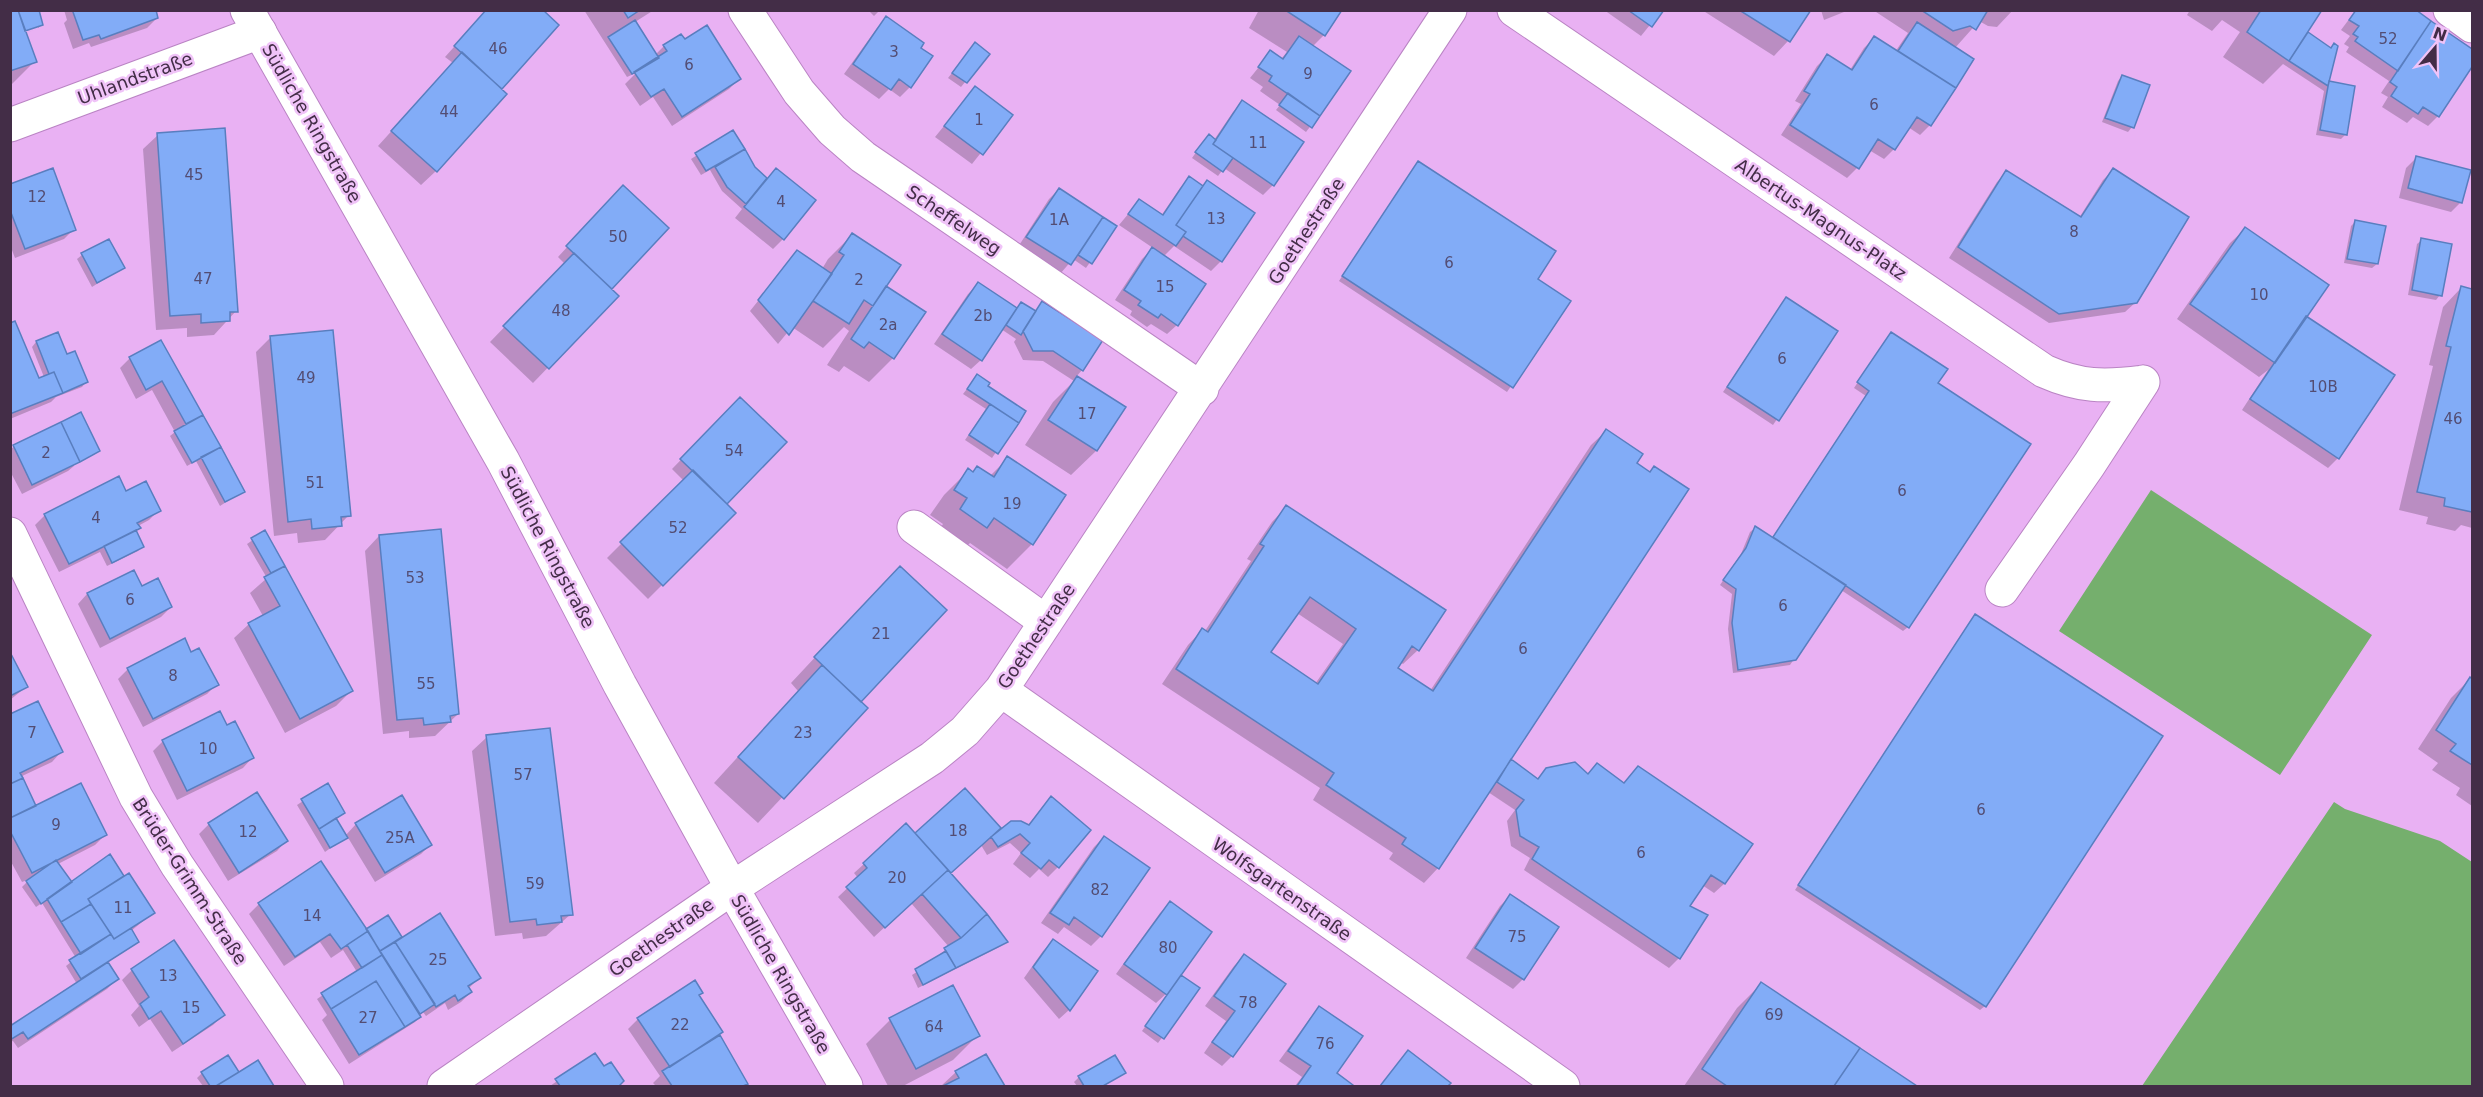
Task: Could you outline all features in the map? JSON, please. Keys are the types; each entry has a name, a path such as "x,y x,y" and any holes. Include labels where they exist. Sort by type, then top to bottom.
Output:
{"street":[{"name":"Scheffelweg","path":"745,10 799,92 832,130 863,156 1202,388"},
{"name":"Goethestraße","path":"444,1086 732,888 932,758 965,731 1001,690 1450,10"},
{"name":"Albertus-Magnus-Platz","path":"1514,10 2044,371 2085,385 2105,386 2143,382 2089,465 2002,590"},
{"path":"2450,10 2472,26"},
{"name":"Uhlandstraße","path":"10,125 253,21"},
{"name":"Südliche Ringstraße","path":"253,21 503,461 620,685 732,888 846,1086"},
{"path":"914,527 1046,622"},
{"name":"Brüder-Grimm-Straße","path":"10,534 146,816 327,1086"},
{"name":"Wolfsgartenstraße","path":"1001,690 1563,1086"}],"green space":[{"path":"2151,490 2372,635 2280,775 2059,631"},
{"path":"2334,802 2345,809 2440,841 2472,862 2472,1086 2142,1086"}],"building":[{"path":"10,10 18,10 37,62 10,71"},
{"path":"18,10 39,10 43,25 25,31"},
{"path":"76,10 156,10 158,18 101,39 99,35 83,40 73,12"},
{"path":"486,10 543,10 559,25 502,89 454,46"},
{"path":"623,10 640,10 628,18"},
{"path":"1285,10 1342,10 1325,36"},
{"path":"1628,10 1664,10 1652,27"},
{"path":"1739,10 1811,10 1790,42"},
{"path":"1921,10 1988,10 1976,30 1970,26 1953,31"},
{"path":"2261,10 2322,10 2289,61 2247,32"},
{"path":"2356,10 2416,10 2431,21 2398,71 2355,41 2358,37 2353,34 2359,26 2349,20"},
{"path":"886,16 924,43 921,48 933,56 911,88 899,79 891,90 853,64"},
{"path":"635,20 659,58 632,74 608,37"},
{"path":"2431,21 2472,49 2472,67 2439,117 2423,107 2418,114 2391,96 2397,87 2390,82"},
{"path":"1917,22 1974,59 1956,88 1898,51"},
{"path":"707,25 741,79 682,117 664,89 651,97 634,72 667,51 663,45 681,34 685,39"},
{"path":"2308,32 2331,48 2334,43 2338,46 2328,86 2289,61"},
{"path":"1299,36 1351,71 1320,116 1269,81 1272,76 1258,67 1270,50 1283,59"},
{"path":"1874,36 1956,88 1931,126 1917,117 1895,150 1878,139 1859,169 1790,125 1810,94 1804,91 1827,54 1852,70"},
{"path":"975,42 990,54 967,83 952,73"},
{"path":"462,52 507,94 437,172 391,131"},
{"path":"2122,75 2150,85 2134,128 2105,118"},
{"path":"2329,81 2355,86 2347,135 2320,130"},
{"path":"975,86 1013,115 983,155 944,126"},
{"path":"1288,93 1320,116 1312,128 1279,105"},
{"path":"1242,100 1304,142 1274,186 1213,144"},
{"path":"225,128 238,312 230,312 230,321 201,323 201,314 170,316 157,133"},
{"path":"733,130 745,149 706,171 695,153"},
{"path":"1209,134 1216,140 1213,144 1233,158 1223,172 1195,152"},
{"path":"745,149 755,167 767,178 746,204 727,187 715,167"},
{"path":"2416,156 2471,170 2462,203 2408,188"},
{"path":"1418,161 1556,251 1538,279 1571,301 1513,388 1342,276"},
{"path":"53,168 76,230 25,249 10,210 10,184"},
{"path":"776,168 816,200 784,240 744,207"},
{"path":"2113,168 2189,217 2137,303 2059,314 1958,247 2006,170 2081,217"},
{"path":"1189,176 1203,186 1176,225 1186,232 1176,246 1128,214 1139,199 1163,215"},
{"path":"1207,180 1255,213 1222,262 1183,236 1186,232 1176,225"},
{"path":"623,185 669,228 612,289 566,246"},
{"path":"1059,188 1103,217 1071,265 1026,237"},
{"path":"1103,217 1117,226 1092,264 1078,255"},
{"path":"2355,220 2386,226 2378,264 2347,259"},
{"path":"2245,227 2329,285 2275,363 2190,304"},
{"path":"852,233 901,265 873,306 864,300 849,324 813,301 844,255 839,252"},
{"path":"2421,238 2452,244 2442,296 2412,290"},
{"path":"109,239 125,268 97,283 81,253"},
{"path":"1152,247 1206,284 1178,326 1161,314 1158,318 1138,305 1141,301 1124,290"},
{"path":"797,250 832,274 789,335 758,300"},
{"path":"574,253 619,296 549,369 503,326"},
{"path":"978,282 1017,308 982,361 942,334"},
{"path":"886,286 926,312 894,359 869,342 864,348 851,339"},
{"path":"2461,286 2472,289 2472,512 2444,506 2445,498 2417,492 2451,347 2446,346"},
{"path":"1786,297 1838,331 1779,421 1727,387"},
{"path":"1042,301 1103,340 1083,371 1053,351 1033,351 1023,331"},
{"path":"1021,302 1036,311 1021,335 1006,325"},
{"path":"2306,316 2395,375 2339,459 2250,399"},
{"path":"15,321 39,378 54,372 63,393 10,414 10,323"},
{"path":"333,330 351,516 341,517 342,526 312,529 311,519 288,522 270,336"},
{"path":"58,332 67,354 75,351 88,382 63,393 54,372 49,374 36,341"},
{"path":"1891,332 1948,369 1938,383 2031,444 1909,628 1773,537 1869,391 1857,382"},
{"path":"161,340 203,415 186,424 162,381 146,390 129,357"},
{"path":"977,374 990,383 988,386 1026,411 1019,423 967,389"},
{"path":"1077,376 1126,407 1097,451 1048,420"},
{"path":"740,397 787,442 727,504 680,459"},
{"path":"990,404 1019,423 998,454 969,435"},
{"path":"81,412 100,451 80,462 61,422"},
{"path":"203,415 221,447 192,463 174,431"},
{"path":"61,422 80,462 32,485 13,445"},
{"path":"1606,429 1643,454 1637,463 1650,472 1654,466 1689,489 1439,869 1402,844 1406,838 1326,785 1334,773 1176,669 1202,628 1208,632 1264,546 1260,544 1286,505 1446,610 1419,651 1412,646 1398,668 1433,691","holes":["1310,597 1356,629 1318,684 1271,652"]},
{"path":"221,447 245,492 225,502 201,457"},
{"path":"1007,456 1066,495 1033,545 994,518 987,528 960,509 967,498 954,490 968,468 973,472 977,466 994,477"},
{"path":"693,470 736,513 663,586 620,542"},
{"path":"119,476 126,491 146,481 161,511 137,523 141,528 69,564 44,514"},
{"path":"1755,526 1846,585 1796,660 1738,670 1732,623 1736,589 1723,580 1746,548"},
{"path":"441,529 459,714 450,716 451,722 424,725 423,718 397,720 379,535"},
{"path":"136,530 144,547 112,563 104,546"},
{"path":"265,530 285,566 271,573 251,538"},
{"path":"285,566 353,691 300,719 248,623 280,606 264,577"},
{"path":"900,566 947,610 861,702 814,657"},
{"path":"134,570 142,586 158,578 172,607 110,639 87,593"},
{"path":"1975,614 2163,736 1986,1007 1798,885"},
{"path":"185,638 191,652 199,648 219,685 153,719 127,668"},
{"path":"10,652 28,687 10,696"},
{"path":"822,665 868,708 784,799 738,757"},
{"path":"2470,677 2472,679 2472,765 2450,751 2456,744 2436,730"},
{"path":"38,701 63,752 20,773 23,778 10,784 10,714"},
{"path":"220,711 227,725 235,721 254,758 187,791 162,740"},
{"path":"550,728 573,915 561,916 562,922 537,925 536,919 510,922 486,735"},
{"path":"1511,759 1538,779 1546,768 1575,762 1588,774 1597,763 1624,783 1638,766 1753,844 1725,884 1711,875 1690,906 1708,915 1680,959 1532,859 1539,847 1520,836 1516,810 1524,800 1497,782"},
{"path":"23,778 36,806 10,818 10,784"},
{"path":"81,783 107,835 32,873 10,831 10,818"},
{"path":"328,783 345,813 319,829 301,799"},
{"path":"965,788 1001,828 951,873 915,833"},
{"path":"257,792 288,841 239,873 208,823"},
{"path":"402,795 432,845 385,873 355,823"},
{"path":"1051,796 1091,830 1059,868 1049,860 1041,869 1021,853 1030,843 1020,834 998,847 991,837 1011,821 1021,821 1029,825"},
{"path":"336,818 348,838 330,848 319,829"},
{"path":"906,823 948,870 885,928 846,887 867,868 863,863"},
{"path":"1104,836 1150,868 1102,937 1074,917 1069,925 1050,913"},
{"path":"110,854 124,876 88,899 91,904 61,922 47,899"},
{"path":"56,860 72,882 41,904 26,881"},
{"path":"321,861 368,931 341,949 330,934 295,957 258,903"},
{"path":"948,870 987,914 961,938 922,894"},
{"path":"129,873 155,913 114,939 88,899"},
{"path":"1510,894 1559,927 1524,980 1475,948"},
{"path":"1170,901 1212,932 1167,995 1124,964"},
{"path":"91,904 111,934 81,954 61,922"},
{"path":"440,913 481,978 468,986 472,992 458,1001 455,995 436,1007 395,942"},
{"path":"987,914 1008,942 956,968 944,948 961,938"},
{"path":"388,915 402,937 380,951 366,929"},
{"path":"131,928 139,942 81,979 69,960 111,934 114,939"},
{"path":"368,931 382,955 362,968 347,945"},
{"path":"1053,939 1098,971 1070,1011 1033,967"},
{"path":"174,940 225,1015 183,1044 161,1011 149,1019 140,1004 149,997 131,969"},
{"path":"395,942 435,1004 420,1014 380,951"},
{"path":"946,951 956,968 923,985 915,969"},
{"path":"1244,954 1286,984 1233,1057 1212,1042 1235,1011 1214,996"},
{"path":"382,955 421,1017 405,1027 376,981 331,1009 321,993"},
{"path":"108,962 119,979 28,1039 23,1032 10,1040 10,1026"},
{"path":"1181,975 1200,988 1164,1039 1145,1026"},
{"path":"695,980 703,993 699,995 723,1032 670,1067 637,1018"},
{"path":"376,981 405,1027 359,1055 331,1009"},
{"path":"1761,982 1860,1048 1834,1086 1727,1086 1702,1069"},
{"path":"953,985 980,1036 916,1069 889,1018"},
{"path":"1319,1006 1363,1036 1337,1073 1352,1086 1297,1086 1311,1066 1288,1051"},
{"path":"720,1035 748,1084 743,1086 672,1086 662,1071"},
{"path":"1860,1048 1917,1086 1834,1086"},
{"path":"1408,1050 1451,1083 1448,1086 1380,1086"},
{"path":"595,1053 604,1066 611,1062 624,1081 619,1086 560,1086 555,1079"},
{"path":"986,1054 1005,1086 943,1086 959,1078 955,1071"},
{"path":"228,1055 239,1072 216,1086 210,1086 201,1072"},
{"path":"1115,1055 1126,1073 1103,1086 1084,1086 1078,1076"},
{"path":"258,1060 274,1086 216,1086 239,1072"}]}
